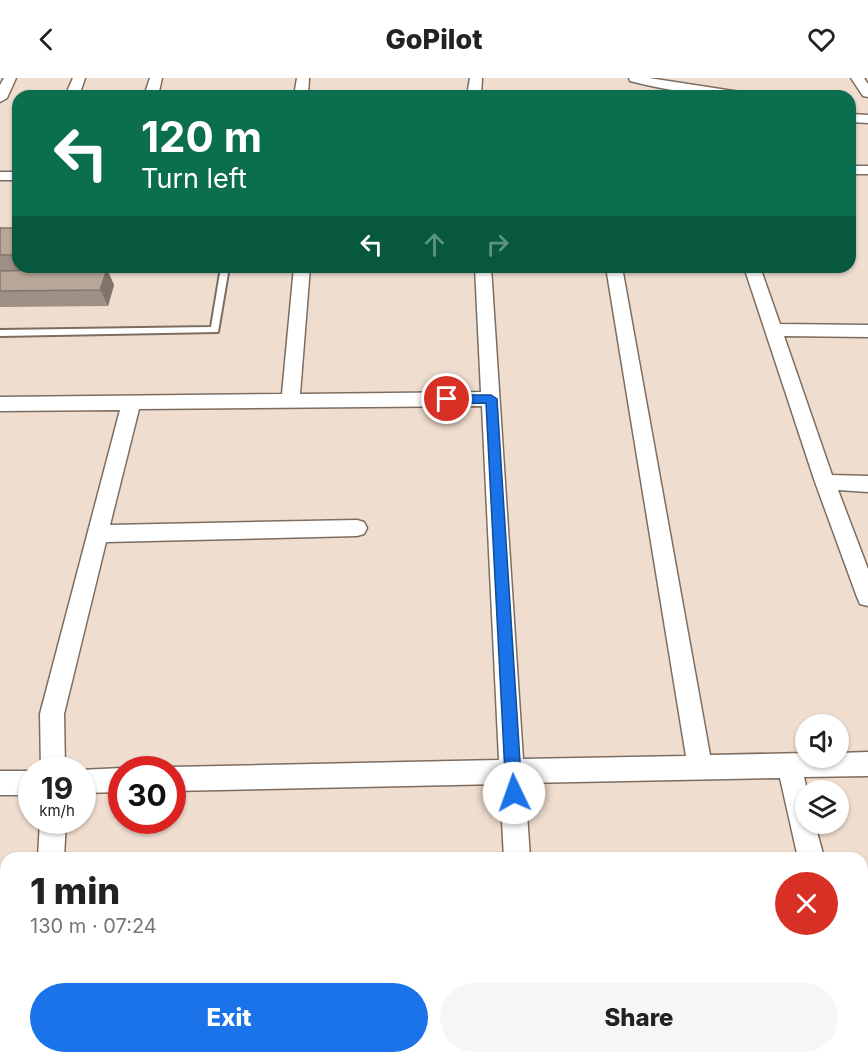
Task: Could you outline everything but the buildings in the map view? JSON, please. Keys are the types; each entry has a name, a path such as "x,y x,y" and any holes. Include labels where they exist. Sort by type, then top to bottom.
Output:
{"street":[{"path":"0,98 10,78"},
{"path":"635,78 700,90"},
{"path":"857,78 868,93"},
{"path":"290,401 301,273"},
{"path":"483,273 517,852"},
{"path":"615,273 700,767"},
{"path":"754,273 825,482 868,597"},
{"path":"772,330 868,331"},
{"path":"0,404 491,399"},
{"path":"53,756 52,714 130,403"},
{"path":"825,482 868,484"},
{"path":"99,534 357,528"},
{"path":"186,779 868,764"},
{"path":"789,765 810,852"},
{"path":"0,783 18,783"},
{"path":"51,852 52,834"}],"lane":[{"path":"0,333 215,330 224,273"}],"route":[{"path":"447,399 491,399 514,793"}]}
